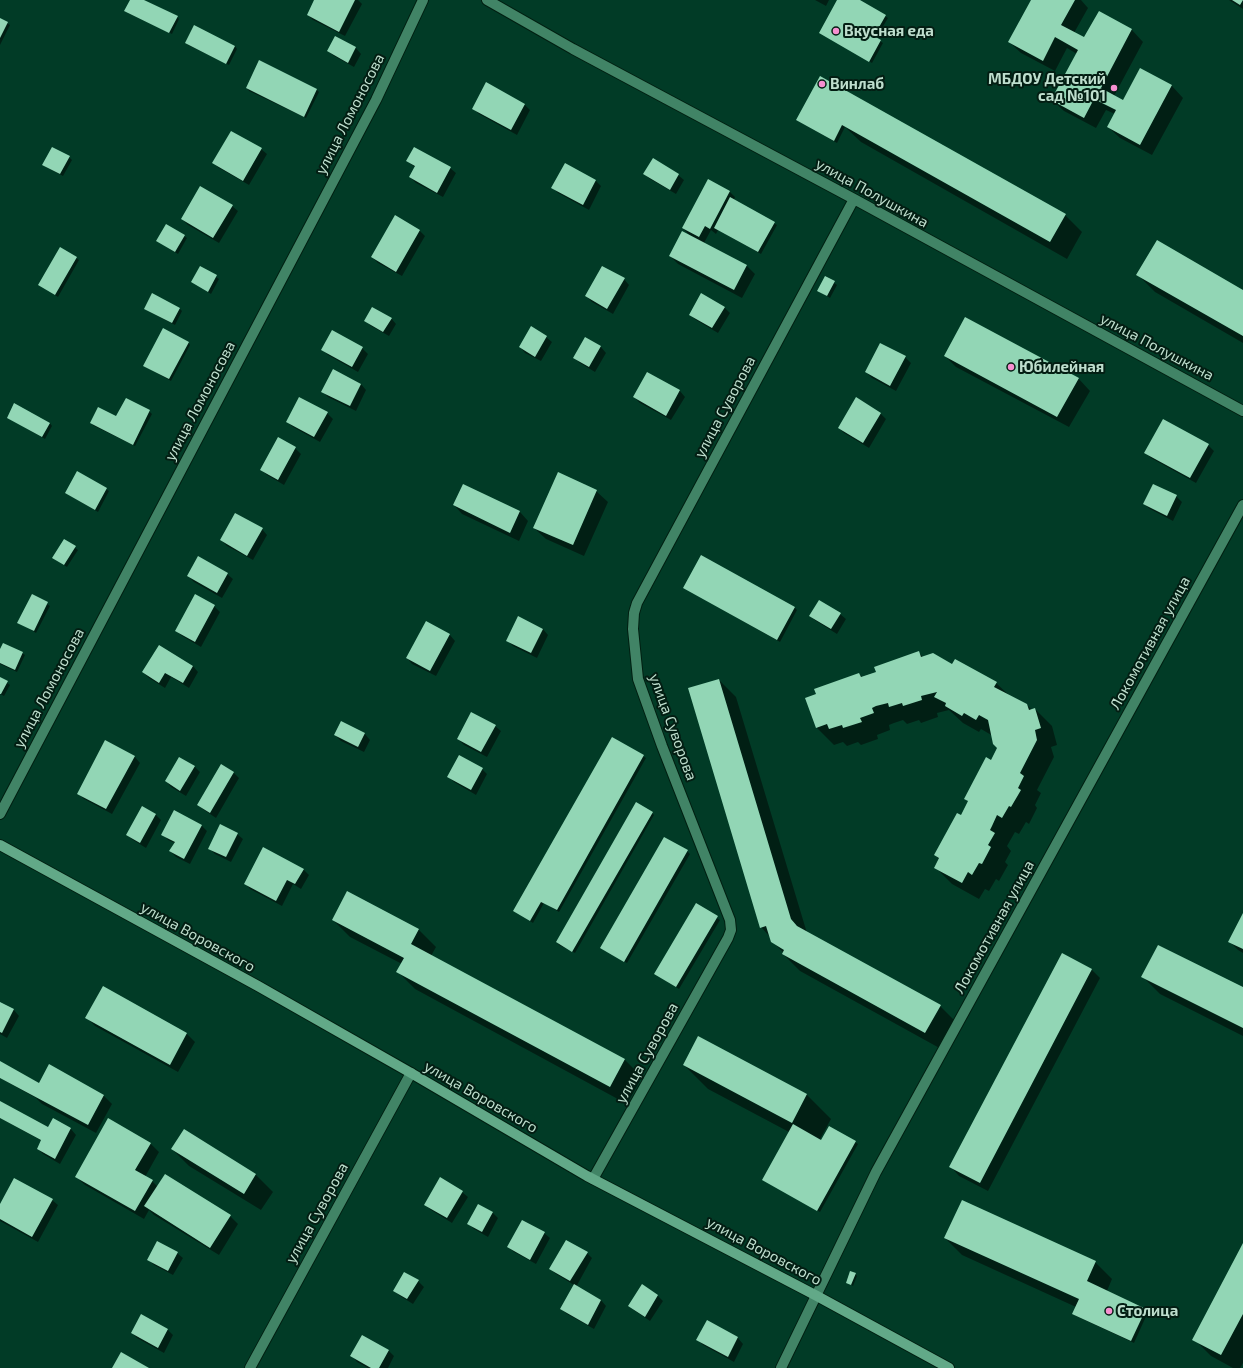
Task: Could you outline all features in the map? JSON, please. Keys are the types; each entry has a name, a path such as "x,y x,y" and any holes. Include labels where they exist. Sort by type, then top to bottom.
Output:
{"main road":[{"name":"улица Воровского","path":"0,845 411,1073 593,1179 817,1296 949,1368"}],"street":[{"name":"улица Ломоносова","path":"0,814 376,100 423,0"},
{"name":"улица Полушкина","path":"488,0 573,49 854,199 1243,411"},
{"name":"улица Суворова","path":"593,1179 725,944 731,930 730,920 662,746 638,679 633,629 634,613 641,596 854,199"},
{"name":"Локомотивная улица","path":"781,1368 876,1172 1243,505"},
{"name":"улица Суворова","path":"250,1368 411,1073"}],"building":[{"path":"130,0 144,0 178,16 169,33 124,11"},
{"path":"314,0 355,0 339,32 307,15"},
{"path":"837,0 860,0 886,15 874,36 881,40 869,62 819,33"},
{"path":"1031,0 1075,0 1061,25 1084,37 1099,11 1132,29 1101,88 1123,100 1140,68 1172,85 1140,145 1107,127 1116,110 1094,99 1084,118 1051,100 1078,50 1055,37 1043,61 1008,42"},
{"path":"1232,0 1243,0 1240,5"},
{"path":"0,18 8,22 0,38"},
{"path":"194,25 235,46 226,64 185,43"},
{"path":"335,36 356,47 348,63 327,51"},
{"path":"259,60 317,89 304,117 246,88"},
{"path":"820,76 1066,214 1050,242 842,125 834,141 796,120"},
{"path":"486,82 525,104 511,130 472,109"},
{"path":"231,131 262,148 243,181 212,163"},
{"path":"52,147 70,156 60,174 42,165"},
{"path":"414,147 451,167 437,193 409,177 415,166 406,161"},
{"path":"653,158 679,174 670,190 643,174"},
{"path":"565,163 596,180 583,205 551,188"},
{"path":"708,179 730,191 710,229 705,226 699,237 682,228"},
{"path":"200,186 233,205 213,238 181,219"},
{"path":"730,197 775,222 758,252 714,228"},
{"path":"395,215 420,230 396,272 371,257"},
{"path":"166,224 185,235 175,252 156,241"},
{"path":"682,231 747,265 734,290 669,256"},
{"path":"1157,240 1243,290 1243,336 1136,275"},
{"path":"60,247 77,257 55,295 38,285"},
{"path":"200,266 217,275 208,292 191,282"},
{"path":"602,266 625,278 607,309 585,296"},
{"path":"825,276 835,281 827,296 817,291"},
{"path":"152,293 180,308 172,323 144,309"},
{"path":"701,293 725,307 712,328 689,315"},
{"path":"372,307 392,318 383,332 364,321"},
{"name":"Юбилейная","path":"965,317 1079,378 1057,417 944,356"},
{"path":"531,326 547,336 535,357 519,347"},
{"path":"163,328 189,342 169,379 143,366"},
{"path":"332,330 363,347 352,367 321,350"},
{"path":"585,337 601,346 589,367 573,358"},
{"path":"880,343 906,356 890,386 865,372"},
{"path":"333,369 361,384 350,406 321,392"},
{"path":"647,372 680,390 666,416 633,397"},
{"path":"299,397 328,412 314,437 286,422"},
{"path":"856,397 881,413 863,443 838,428"},
{"path":"126,398 150,410 133,445 90,423 98,407 116,416"},
{"path":"14,403 50,423 42,437 7,418"},
{"path":"1163,419 1209,444 1190,478 1144,453"},
{"path":"278,437 296,447 278,480 260,470"},
{"path":"77,471 107,488 95,510 65,493"},
{"path":"558,472 597,490 573,545 533,528"},
{"path":"463,484 520,511 510,533 453,505"},
{"path":"1153,484 1177,495 1167,516 1143,504"},
{"path":"235,513 263,528 247,556 220,540"},
{"path":"64,539 76,546 64,565 52,558"},
{"path":"701,555 795,607 777,640 683,588"},
{"path":"198,556 228,573 217,593 187,576"},
{"path":"32,594 48,602 34,631 17,623"},
{"path":"195,594 215,605 195,642 175,631"},
{"path":"819,600 841,613 831,629 809,616"},
{"path":"518,616 543,629 531,653 506,641"},
{"path":"426,621 450,634 430,671 406,658"},
{"path":"3,643 23,652 15,670 0,663 0,649"},
{"path":"159,645 193,666 183,683 165,673 159,683 142,672"},
{"path":"919,651 921,657 933,653 952,664 955,659 997,682 994,687 1027,704 1029,710 1035,708 1041,728 1035,730 1037,740 1020,773 1024,776 1018,788 1021,790 1011,807 1009,806 1002,818 997,815 990,830 995,833 988,845 991,847 982,864 979,863 972,875 968,872 962,883 934,868 939,858 934,855 957,813 961,815 968,801 964,799 986,757 991,760 997,748 993,744 988,720 979,715 976,720 964,713 962,716 945,706 946,703 934,697 937,692 921,696 922,700 903,706 902,703 889,707 888,703 876,706 872,708 874,713 860,718 862,722 843,728 842,725 829,729 827,724 816,728 805,698 816,694 814,689 859,673 861,677 876,672 874,667"},
{"path":"0,677 8,681 1,694 0,694"},
{"path":"719,679 791,919 797,926 941,1005 925,1033 782,954 784,950 771,942 766,926 760,928 688,688"},
{"path":"471,712 496,725 481,752 457,739"},
{"path":"341,721 365,733 358,747 334,735"},
{"path":"612,737 644,755 557,910 541,902 530,921 513,911"},
{"path":"105,740 135,756 106,809 77,794"},
{"path":"459,755 483,768 471,790 447,777"},
{"path":"179,757 195,766 180,791 165,781"},
{"path":"221,764 234,772 210,813 197,805"},
{"path":"636,802 653,812 572,952 556,942"},
{"path":"142,806 156,814 140,843 126,835"},
{"path":"174,810 202,825 184,859 169,851 175,842 161,835"},
{"path":"220,824 238,833 226,857 208,849"},
{"path":"664,837 688,850 624,962 600,948"},
{"path":"263,847 304,869 295,884 287,880 276,901 244,884"},
{"path":"347,891 419,929 411,944 625,1059 610,1087 396,972 404,958 332,920"},
{"path":"696,903 718,916 676,987 654,974"},
{"path":"1243,913 1243,949 1228,942"},
{"path":"1158,945 1243,987 1243,1028 1141,977"},
{"path":"1062,953 1092,969 980,1183 949,1167"},
{"path":"103,986 187,1033 170,1065 85,1018"},
{"path":"0,1002 14,1009 2,1033 0,1032"},
{"path":"698,1036 807,1094 792,1123 683,1065"},
{"path":"0,1061 39,1083 49,1064 104,1095 88,1125 0,1078"},
{"path":"0,1101 48,1127 53,1118 71,1128 55,1159 37,1149 41,1140 0,1118"},
{"path":"108,1118 151,1143 135,1170 153,1180 135,1211 75,1177"},
{"path":"793,1124 821,1140 829,1126 856,1141 817,1211 762,1180"},
{"path":"184,1129 256,1174 244,1194 171,1149"},
{"path":"165,1174 231,1215 210,1248 144,1206"},
{"path":"440,1177 463,1191 447,1218 424,1205"},
{"path":"14,1178 53,1199 32,1237 0,1219 0,1204"},
{"path":"962,1200 1096,1261 1087,1281 1146,1309 1131,1341 1072,1314 1079,1299 944,1238"},
{"path":"478,1204 493,1212 482,1232 467,1224"},
{"path":"522,1220 545,1232 530,1260 507,1247"},
{"path":"566,1240 588,1252 570,1281 549,1269"},
{"path":"157,1241 178,1252 168,1271 147,1260"},
{"path":"1243,1243 1243,1314 1221,1355 1192,1340"},
{"path":"850,1271 856,1273 851,1285 846,1283"},
{"path":"404,1272 419,1280 407,1299 393,1291"},
{"path":"574,1284 601,1300 588,1325 560,1309"},
{"path":"642,1284 658,1295 645,1317 628,1306"},
{"path":"141,1314 168,1329 158,1348 131,1333"},
{"path":"707,1320 738,1337 728,1357 696,1340"},
{"path":"362,1335 389,1350 379,1368 371,1368 350,1356"},
{"path":"121,1352 149,1368 112,1368"}],"place":[{"name":"Вкусная еда","path":"836,31"},
{"name":"Винлаб","path":"822,84"},
{"name":"МБДОУ Детский сад №101","path":"1114,88"},
{"name":"Юбилейная","path":"1011,367"},
{"name":"Столица","path":"1109,1311"}]}
